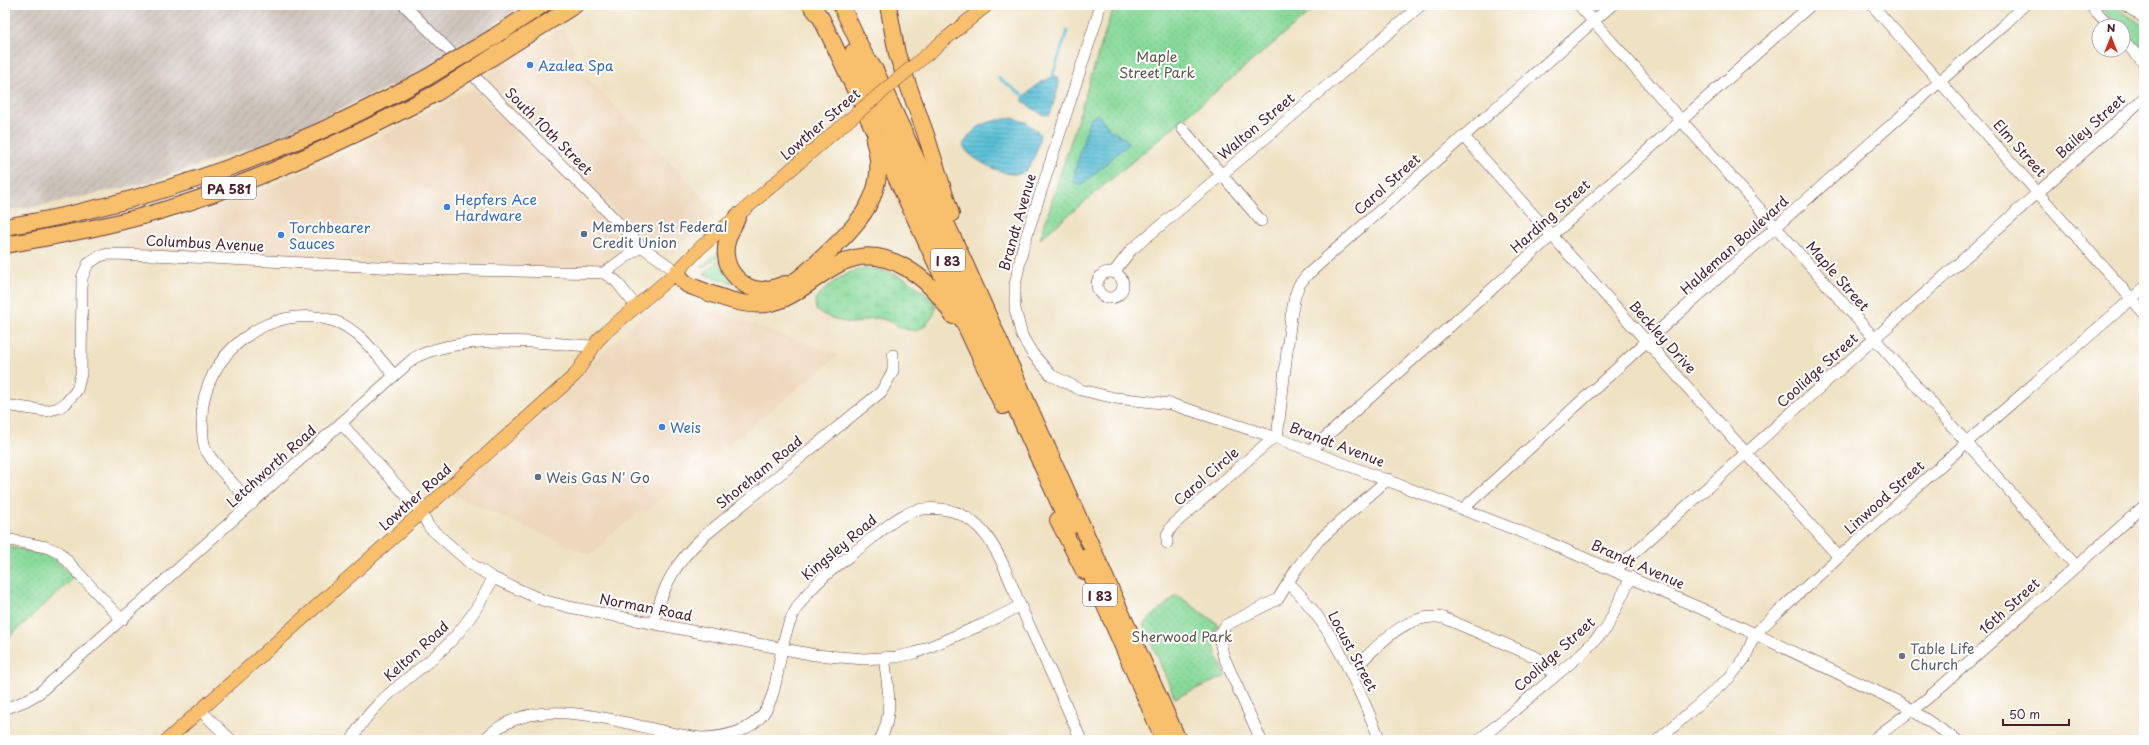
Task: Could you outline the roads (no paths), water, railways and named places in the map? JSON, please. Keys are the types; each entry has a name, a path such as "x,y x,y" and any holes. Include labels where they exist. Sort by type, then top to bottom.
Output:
{"highway":[{"name":"PA 581","path":"5,227 48,220 162,191 220,171 305,138 426,78 494,37 542,5"},
{"name":"PA 581","path":"5,245 119,222 169,209 226,189 356,135 438,92 524,38 568,5"},
{"path":"524,38 575,5"},
{"path":"811,5 821,18 977,354 1135,674"},
{"name":"I 83","path":"832,5 1065,515 1164,740"},
{"path":"841,5 864,54 875,70"},
{"name":"I 83","path":"853,5 874,58 875,70 966,266 1179,740"},
{"path":"888,5 897,54 926,135 966,266"},
{"path":"677,272 736,294 750,296 776,293 787,288 794,280 814,265 850,231 865,212 871,200 877,175 877,159 875,144 865,112"},
{"path":"738,216 728,239 726,255 729,266 735,276 744,285 760,290 773,288 794,280"},
{"path":"677,272 682,280 693,287 738,302 753,305 768,304 781,300 799,291 840,263 862,256 895,261 932,289 949,310 977,354"}],"main road":[{"name":"Lowther Street","path":"677,272 701,247 831,135 987,5"},
{"name":"Lowther Road","path":"167,740 576,374 594,346 607,330 677,272"}],"street":[{"name":"South 10th Street","path":"404,5 641,246 677,272"},
{"name":"Brandt Avenue","path":"1099,5 1098,15 1023,247 1016,275 1015,309 1022,336 1041,365 1051,374 1070,386 1115,398 1171,404 1275,437 1464,508 1615,570 1755,634 1901,703 1933,726 1957,740"},
{"name":"Walton Street","path":"1114,272 1131,250 1421,5"},
{"name":"Maple Street","path":"1579,5 1873,339 2076,566"},
{"name":"Carol Street","path":"1275,437 1291,317 1299,285 1334,251 1612,5"},
{"name":"Harding Street","path":"1311,450 1811,5"},
{"name":"Elm Street","path":"1872,5 2039,192 2144,313"},
{"name":"Haldeman Boulevard","path":"1464,508 1646,342 1941,82 2024,5"},
{"path":"2090,5 2102,18"},
{"path":"2125,5 2144,18"},
{"path":"2131,48 2144,62"},
{"name":"Bailey Street","path":"2039,192 2144,98"},
{"path":"1182,128 1261,222"},
{"name":"Beckley Drive","path":"1464,137 1839,557"},
{"name":"Coolidge Street","path":"1615,570 2039,192"},
{"path":"636,306 616,281 604,273 641,246"},
{"name":"Columbus Avenue","path":"5,404 46,411 58,408 66,403 74,394 81,374 82,274 92,260 108,254 416,269 604,273"},
{"name":"Linwood Street","path":"1658,740 1730,677 1745,658 1755,634 1966,443 2144,288"},
{"path":"252,504 209,455 203,440 202,415 205,396 217,367 234,346 249,334 278,321 293,318 323,318 335,321 352,330 394,375"},
{"name":"Letchworth Road","path":"5,709 25,702 39,693 252,504 409,361 427,352 455,344 479,342 594,346"},
{"name":"Shoreham Road","path":"654,623 667,582 680,560 704,536 881,392 893,371 893,355"},
{"name":"Norman Road","path":"341,423 422,513 429,528 471,564 493,578 526,594 553,604 783,649 839,658 884,658 925,649 1020,606"},
{"name":"Carol Circle","path":"1167,543 1168,535 1172,526 1275,437"},
{"path":"1261,740 1223,655 1219,636 1230,622 1262,608 1278,599 1297,568 1318,541 1388,480"},
{"name":"16th Street","path":"1873,740 1898,718 1913,711 2144,506"},
{"name":"Kingsley Road","path":"484,740 501,726 515,718 537,713 553,712 598,718 693,737 719,738 734,734 752,724 769,703 775,688 783,649 793,615 809,591 895,520 906,514 922,510 948,510 959,514 977,525 996,553 1076,739"},
{"path":"5,539 46,546 59,552 122,620"},
{"name":"Coolidge Street","path":"1479,740 1555,676 1606,629 1631,577"},
{"name":"Kelton Road","path":"352,740 370,713 460,631 485,596 493,578"},
{"name":"Locust Street","path":"1289,583 1321,620 1351,672 1380,740"},
{"path":"1351,672 1406,624 1420,618 1435,616 1444,618 1538,658 1555,676"},
{"path":"880,740 888,715 888,687 884,658"},
{"path":"200,710 231,740"}],"water":[{"path":"1053,76 1057,77 1059,85 1051,112 1049,115 1043,115 1023,102 1023,98 1035,86"},
{"path":"1098,114 1110,130 1125,138 1128,144 1082,185 1078,185 1074,182 1075,170 1090,118"},
{"path":"1012,118 1026,122 1040,134 1037,150 1029,166 1022,173 1016,174 999,171 989,166 972,156 963,145 973,132 983,124 996,120"}],"waterway":[{"path":"1052,78 1067,31"},
{"path":"998,78 1027,98"}],"place":[{"name":"Azalea Spa","path":"530,65"},
{"name":"Hepfers Ace Hardware","path":"447,207"},
{"name":"Members 1st Federal Credit Union","path":"584,234"},
{"name":"Torchbearer Sauces","path":"281,235"},
{"name":"Weis","path":"662,427"},
{"name":"Weis Gas N' Go","path":"538,477"},
{"name":"Table Life Church","path":"1902,656"}],"park label":[{"name":"Maple Street Park","path":"1157,64"},
{"name":"Sherwood Park","path":"1182,636"}]}
